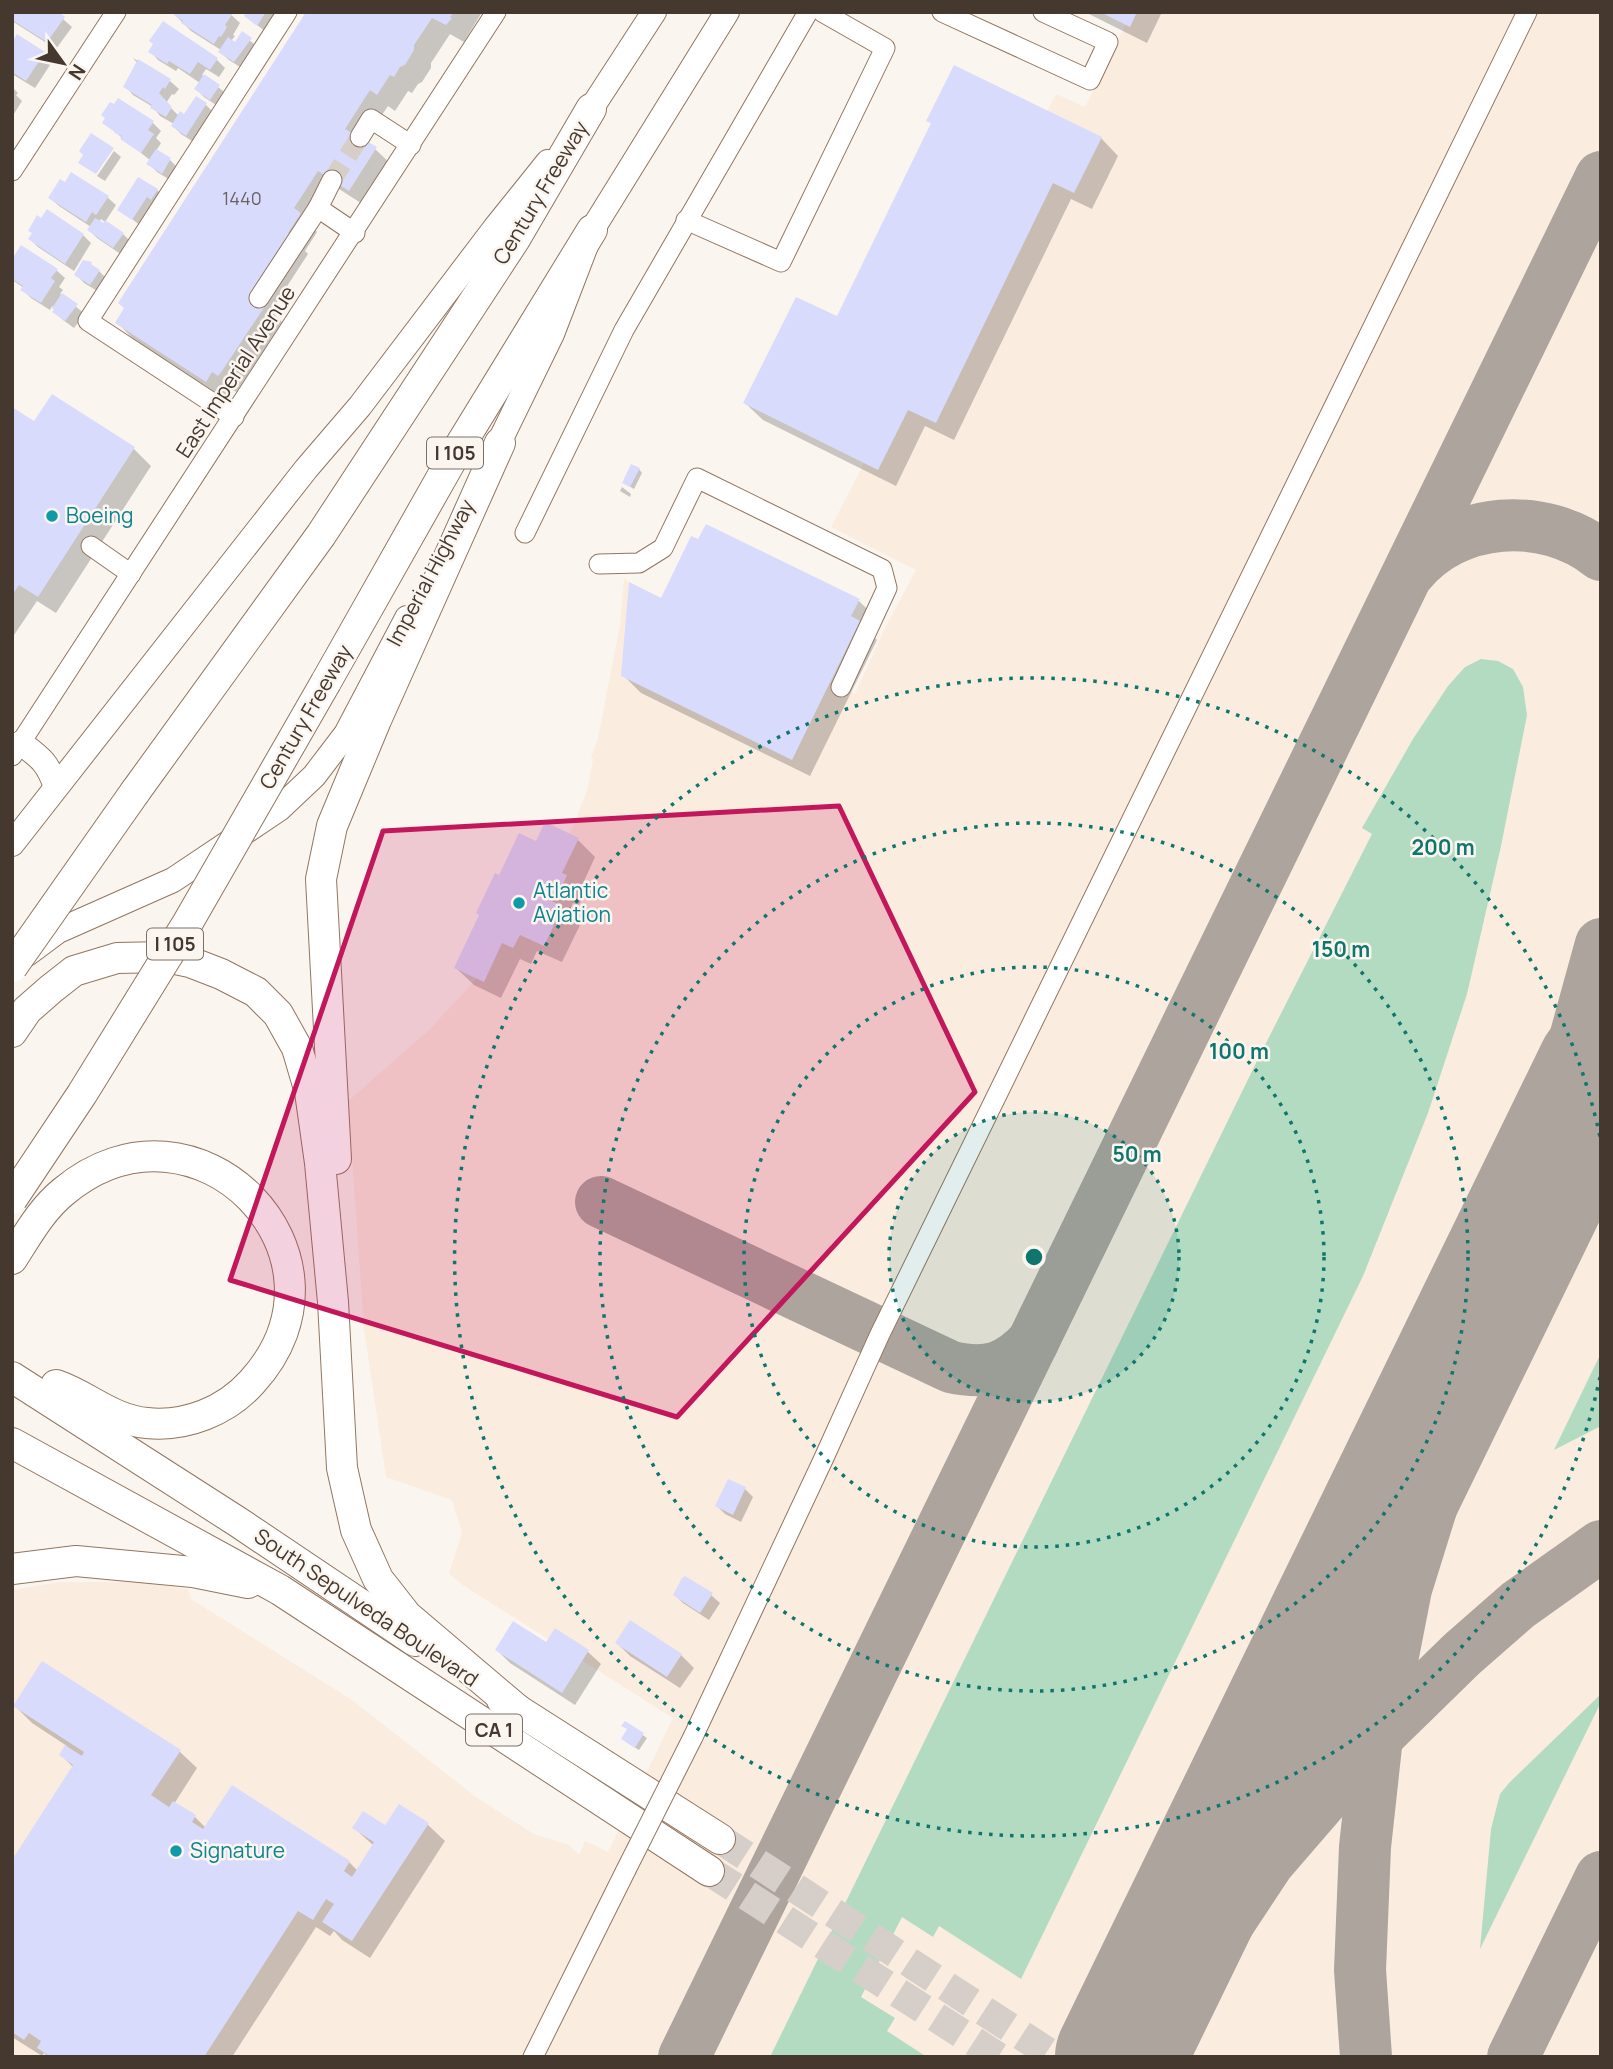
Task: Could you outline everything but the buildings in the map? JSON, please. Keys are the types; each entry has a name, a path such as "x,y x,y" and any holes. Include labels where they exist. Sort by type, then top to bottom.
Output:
{"highway":[{"name":"Century Freeway","path":"12,966 321,535 515,239 591,109"},
{"name":"Century Freeway","path":"12,1199 82,1094 187,925 456,452 592,230"},
{"path":"333,1302 340,1259 321,879 332,826 376,720 500,443"},
{"path":"12,1032 27,1010 74,971 117,958 166,957 190,962 256,992 278,1014 296,1048 310,1092 320,1163 333,1302 342,1468 356,1530 378,1579 407,1616 519,1711"},
{"path":"12,1259 33,1226 61,1193 95,1170 125,1160 160,1157 184,1159 232,1181 260,1208 281,1244 289,1287 282,1332 272,1355 257,1377 227,1404 185,1422 134,1422 117,1416 65,1388 12,1370"},
{"name":"South Sepulveda Boulevard","path":"12,1377 238,1522 519,1711 720,1839"},
{"name":"South Sepulveda Boulevard","path":"12,1443 279,1590 709,1871"},
{"path":"12,1569 76,1561 127,1564 194,1572 279,1590"}],"main road":[{"path":"12,844 306,469 360,406 495,228 591,109 654,12"},
{"name":"Imperial Highway","path":"12,966 58,931 173,880 279,809 314,776 346,734 500,443 552,334 592,230 727,12"},
{"path":"17,750 41,757 50,768 56,787"}],"street":[{"path":"12,171 116,12"},
{"path":"234,417 88,321 287,12"},
{"name":"East Imperial Avenue","path":"17,750 496,12"},
{"path":"524,533 624,330 808,12"},
{"path":"686,220 781,262 885,48 822,12"},
{"path":"942,12 1090,80 1108,43 1043,12"},
{"path":"533,2057 693,1737 880,1334 1527,12"},
{"path":"360,137 371,119 411,145"},
{"path":"259,298 318,208 332,180"},
{"path":"318,208 355,233"},
{"path":"599,564 639,563 663,548 697,478 881,569 887,588 841,687"},
{"path":"90,546 131,574"}],"highlighted area":[{"path":"839,806 975,1092 677,1417 230,1280 383,831"}],"shaded area":[{"path":"1132,12 1601,12 1601,2057 12,2057 12,1590 59,1582 139,1582 188,1589 191,1599 352,1700 476,1797 534,1834 569,1845 579,1855 585,1841 608,1852 673,1718 461,1584 449,1573 462,1533 452,1500 386,1477 364,1329 348,1101 430,1029 479,976 516,902 534,910 588,787 593,759 591,757 598,738 620,625 624,578 855,694 883,632 916,570 831,527 1056,94 1085,107"}],"green space":[{"path":"1481,659 1498,661 1513,669 1523,687 1527,715 1501,846 1467,994 1428,1113 1363,1276 1021,1979 939,1926 933,1937 902,1917 861,1997 895,2018 887,2031 927,2057 770,2057 1259,1057 1372,834 1362,828 1413,739 1448,686 1465,667"},
{"path":"1601,1353 1601,1426 1554,1450"},
{"path":"1601,1694 1601,1702 1480,1949 1491,1829 1500,1794"}],"taxiway":[{"path":"684,2057 1601,177"},
{"path":"1409,573 1428,554 1450,540 1475,530 1501,526 1527,526 1553,531 1578,541 1601,555"},
{"path":"1530,1172 1572,1049 1601,944"},
{"path":"1366,2057 1360,1970 1365,1847 1377,1737 1406,1589 1449,1451 1506,1293 1567,1139"},
{"path":"601,1202 951,1367 975,1370 996,1368 1015,1358 1033,1342"},
{"path":"1140,2057 1269,1862 1377,1737 1462,1654 1518,1605 1601,1546"},
{"path":"1513,2057 1601,1877"}],"runway":[{"path":"1120,2057 1601,1070"}],"tunnel":[{"path":"332,180 360,137"},
{"path":"720,1839 1055,2057"},
{"path":"709,1871 998,2057"}],"place":[{"name":"Boeing","path":"52,516"},
{"name":"Atlantic Aviation","path":"519,903"},
{"name":"Signature","path":"176,1851"}]}
